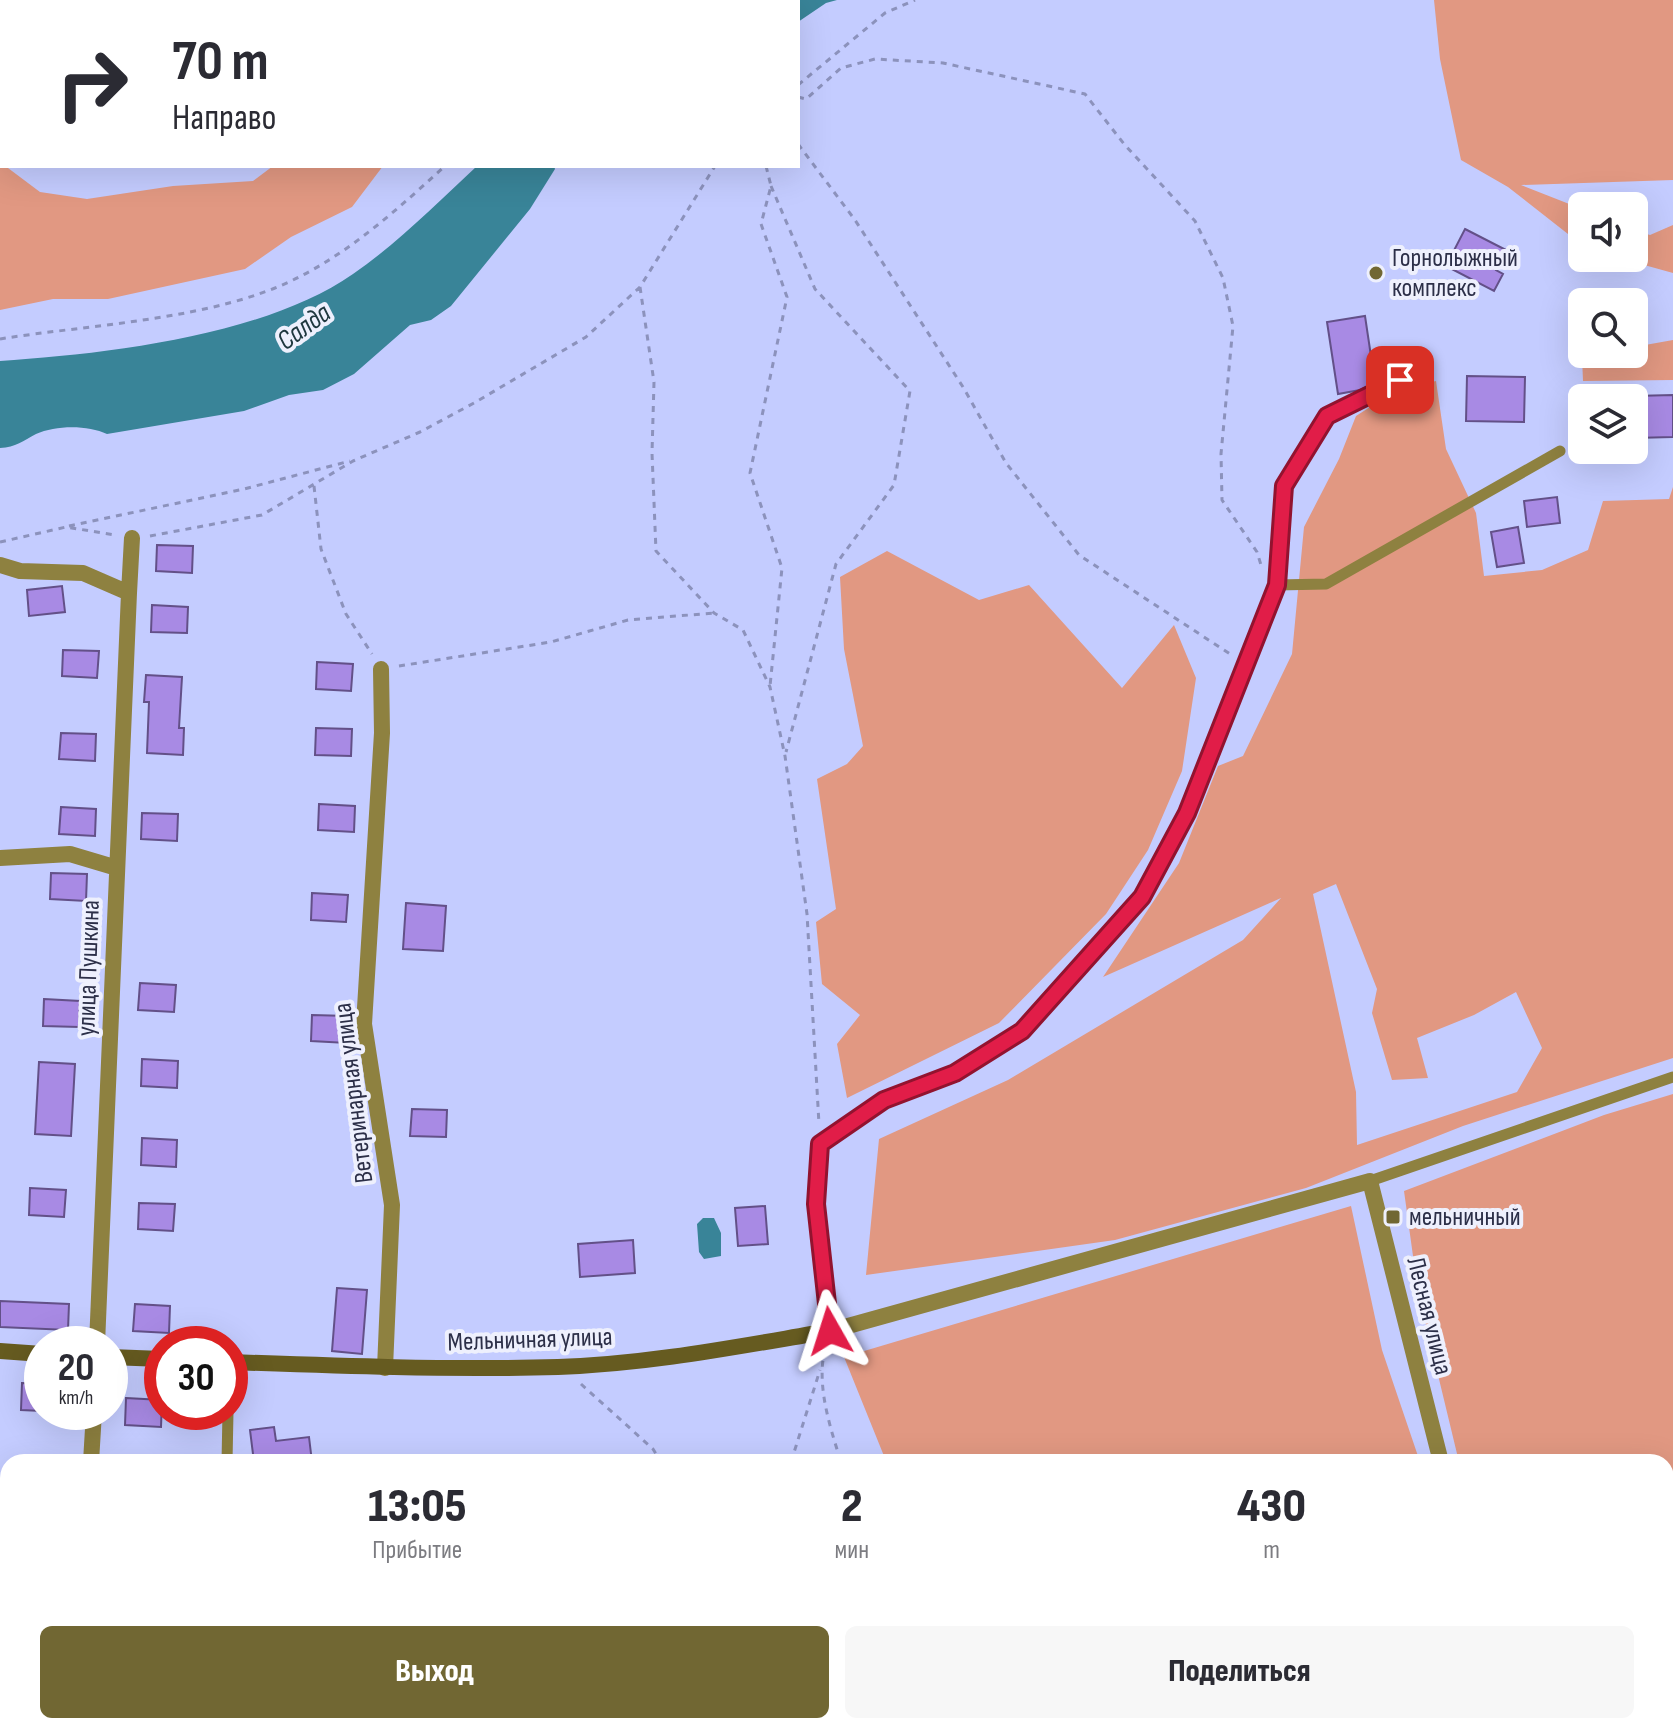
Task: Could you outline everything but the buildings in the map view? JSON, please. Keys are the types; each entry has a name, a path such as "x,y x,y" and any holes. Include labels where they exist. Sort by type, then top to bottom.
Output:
{"street":[{"path":"1327,416 1284,486 1274,592 1187,813 1142,897 1022,1031 955,1073 884,1100 820,1144 816,1204 830,1331 1370,1181"},
{"name":"улица Пушкина","path":"98,1326 132,538"},
{"path":"0,565 20,571 83,573 129,593"},
{"name":"Ветеринарная улица","path":"381,669 381,746 364,1024 392,1205 385,1368"},
{"path":"0,858 70,854 117,868"},
{"name":"Лесная улица","path":"1370,1181 1439,1454"},
{"name":"Мельничная улица","path":"248,1364 385,1368 561,1367 680,1355 830,1331"},
{"path":"0,1351 24,1353"},
{"path":"91,1454 93,1430"}],"lane":[{"path":"1327,416 1424,368"},
{"path":"1274,592 1326,584 1560,451"},
{"path":"1370,1181 1673,1077"},
{"path":"227,1454 228,1430"}],"path":[{"path":"800,83 885,13 915,0"},
{"path":"800,98 806,99 841,68 875,59 943,63 1085,94 1124,144 1195,221 1223,278 1233,326 1221,454 1222,500 1257,552 1274,592"},
{"path":"800,147 855,220 963,387 1006,463 1079,555 1246,664"},
{"path":"0,339 203,310 298,278 366,234 443,168"},
{"path":"66,527 132,538 199,529 262,515 353,461 420,432 586,337 640,287 714,168"},
{"path":"766,168 771,186 815,289 910,391 894,485 836,564 785,756"},
{"path":"770,687 782,568 750,473 787,297 761,224 771,186"},
{"path":"640,287 654,382 652,453 656,551 714,613 743,630 770,687 785,756 807,914 820,1144"},
{"path":"0,542 244,489 353,461"},
{"path":"314,485 321,549 346,614 381,669 551,642 628,620 714,613"},
{"path":"794,1454 830,1331"},
{"path":"561,1367 656,1454"},
{"path":"821,1367 830,1428 838,1454"}],"shaded area":[{"path":"1434,0 1673,0 1673,180 1521,185 1568,203 1568,234 1508,187 1461,160 1440,59"},
{"path":"0,168 8,168 40,192 87,199 173,186 253,181 270,168 381,168 352,207 291,237 245,269 108,299 53,299 0,310"},
{"path":"1673,225 1673,273 1648,266 1650,235"},
{"path":"1673,340 1673,380 1583,381 1582,368 1648,368 1648,344"},
{"path":"1436,381 1446,449 1476,513 1484,576 1542,570 1588,550 1603,501 1669,499 1673,487 1673,1058 1463,1126 1306,1188 1115,1240 866,1275 879,1139 1008,1080 1243,940 1281,898 1103,977 1179,863 1218,766 1243,756 1292,654 1304,527 1339,459 1356,416 1395,391","holes":["1336,884 1377,989 1372,1013 1392,1080 1428,1078 1417,1038 1474,1015 1516,992 1542,1048 1517,1092 1357,1145 1356,1092 1313,894"]},
{"path":"887,551 979,600 1029,585 1122,688 1174,625 1196,678 1182,771 1148,850 1106,914 999,1023 847,1098 837,1044 860,1015 822,984 816,922 836,909 817,779 847,764 863,746 844,649 840,577"},
{"path":"1673,1094 1673,1454 1457,1454 1418,1292 1404,1191 1604,1115"},
{"path":"1351,1206 1382,1350 1417,1454 883,1454 844,1357"}],"water":[{"path":"800,0 837,0 826,3 800,21"},
{"name":"Салда","path":"475,168 555,168 530,209 451,306 431,320 410,325 354,374 323,390 289,395 244,411 107,434 81,428 53,429 0,448 0,361 135,347 230,327 275,313 317,295 353,274 417,222"},
{"path":"703,1218 714,1218 721,1233 721,1256 704,1259 699,1252 697,1224"}],"place":[{"name":"Горнолыжный комплекс","path":"1376,273"},
{"name":"мельничный","path":"1393,1217"}],"route":[{"path":"830,1331 816,1204 820,1144 884,1100 955,1073 1022,1031 1142,897 1187,813 1277,585 1284,486 1327,416 1400,380"}]}
